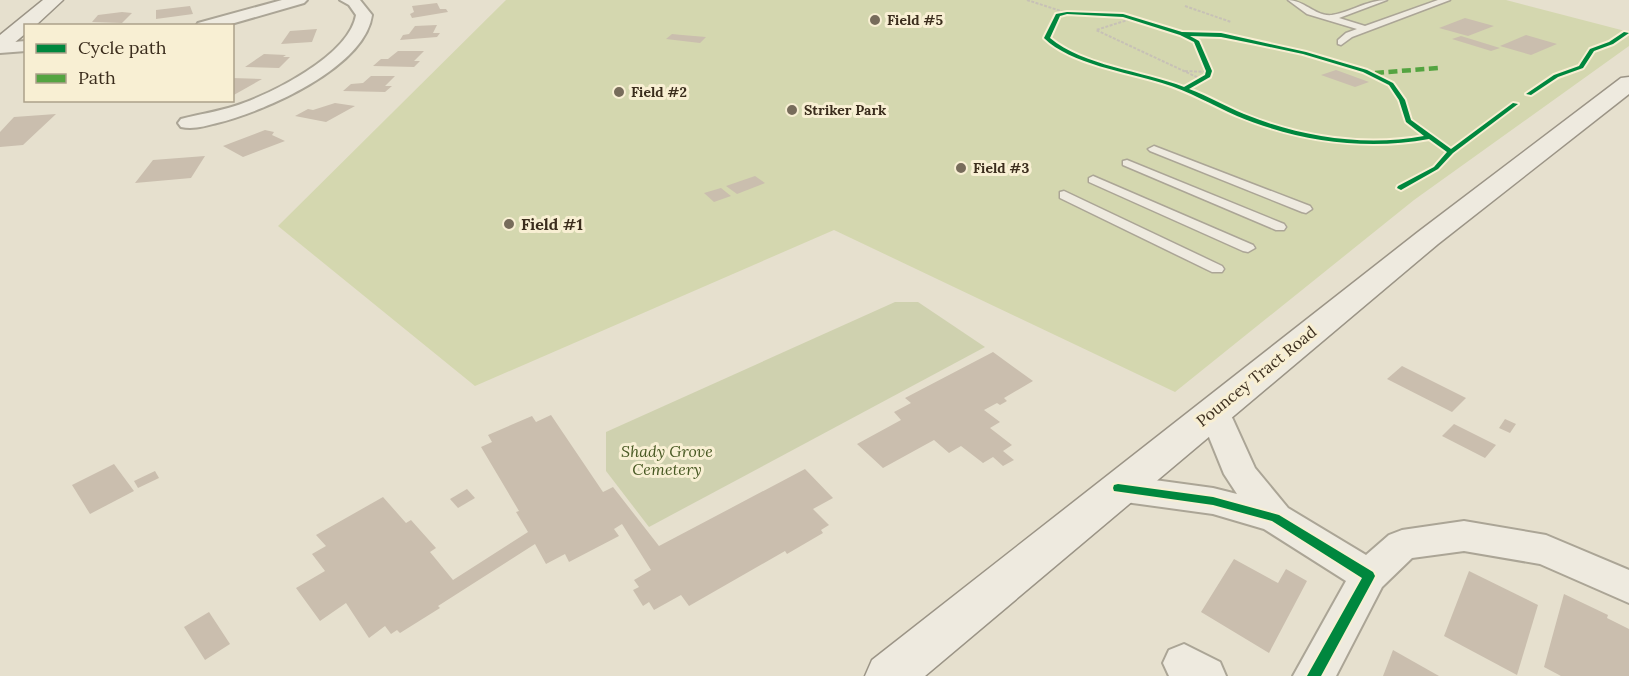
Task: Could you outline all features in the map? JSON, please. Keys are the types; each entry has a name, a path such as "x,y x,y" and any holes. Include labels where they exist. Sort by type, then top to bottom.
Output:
{"main road":[{"path":"50,24 63,3"},
{"path":"33,24 63,3"},
{"path":"0,47 24,30"},
{"path":"0,69 24,48"},
{"name":"Pouncey Tract Road","path":"889,676 1460,212 1629,82"}],"street":[{"path":"211,24 299,0"},
{"path":"188,123 221,117 252,107 296,85 344,50 361,30 364,15 354,2 348,0"},
{"path":"0,47 24,46"},
{"path":"1214,410 1241,474 1275,518"},
{"path":"1118,488 1213,501 1275,518 1369,576"},
{"path":"1314,676 1369,576 1402,545 1464,536 1546,550 1629,587"}],"lane":[{"path":"1292,0 1306,10 1365,29"},
{"path":"1331,18 1383,0"},
{"path":"1341,42 1349,35 1446,0"},
{"path":"1154,149 1306,209"},
{"path":"1127,163 1280,227"},
{"path":"1093,180 1248,248"},
{"path":"1064,195 1217,269"}],"path":[{"path":"1027,0 1072,13"},
{"path":"1172,6 1185,6 1198,2"},
{"path":"1185,6 1231,22"},
{"path":"1147,11 1138,20 1096,30 1200,79"},
{"path":"1053,23 1058,15 1072,13"},
{"path":"1111,15 1138,20"},
{"path":"1200,79 1204,61"},
{"path":"1182,71 1200,79"}],"green space":[{"name":"Striker Park","path":"506,0 1506,0 1629,32 1629,46 1414,200 1175,392 834,230 475,386 278,226"},
{"name":"Shady Grove Cemetery","path":"895,302 918,302 985,347 649,527 606,471 606,432"}],"building":[{"path":"437,3 440,9 446,9 448,12 412,18 410,14 414,12 412,6"},
{"path":"190,6 193,14 156,19 156,10"},
{"path":"132,13 122,23 92,22 98,15"},
{"path":"1465,18 1494,26 1468,36 1439,28"},
{"path":"437,25 433,33 440,33 437,37 400,40 415,26"},
{"path":"317,29 312,42 281,44 290,31"},
{"path":"672,34 706,37 700,43 666,39"},
{"path":"1526,35 1557,44 1531,55 1500,46"},
{"path":"1461,36 1500,48 1491,51 1452,39"},
{"path":"398,51 424,51 414,61 420,61 414,67 373,66 381,59 388,59"},
{"path":"264,54 290,57 279,68 245,67"},
{"path":"1336,70 1369,82 1355,87 1321,75"},
{"path":"371,76 395,76 385,86 392,86 385,92 343,91 351,84 363,83"},
{"path":"234,78 262,79 234,95"},
{"path":"335,103 355,106 326,122 295,116 308,109 313,110"},
{"path":"56,114 23,145 0,147 0,132 14,117"},
{"path":"265,130 274,132 272,135 285,141 243,157 223,146"},
{"path":"205,156 191,178 135,183 153,160"},
{"path":"755,176 765,183 737,194 726,186"},
{"path":"721,188 731,196 714,202 704,193"},
{"path":"993,352 1033,381 1004,398 1007,401 984,410 1000,422 990,428 1012,445 1003,451 1014,460 1003,466 993,457 983,463 961,446 949,453 934,440 883,468 857,444 901,420 894,412 911,403 905,398"},
{"path":"1402,366 1466,398 1452,412 1387,379"},
{"path":"551,415 603,492 613,487 659,546 805,469 833,498 813,509 829,525 821,530 823,533 787,554 785,551 689,606 681,595 654,610 649,602 643,606 633,590 639,587 634,580 651,570 622,524 614,529 619,536 569,562 565,554 546,564 535,544 400,633 397,630 391,634 385,626 369,638 346,603 320,621 296,588 325,571 312,554 326,546 316,535 383,497 406,523 411,520 436,548 430,552 453,580 528,532 516,512 519,511 481,447 492,442 488,435 532,416 536,422"},
{"path":"1505,419 1516,424 1510,433 1499,428"},
{"path":"1454,424 1496,445 1485,458 1442,436"},
{"path":"114,464 134,491 90,514 72,485"},
{"path":"155,471 159,478 138,488 134,481"},
{"path":"467,489 475,498 458,508 450,499"},
{"path":"1234,559 1278,583 1286,569 1307,581 1269,653 1201,612"},
{"path":"1469,571 1538,605 1517,675 1444,636"},
{"path":"1564,594 1608,615 1607,618 1629,629 1629,676 1561,676 1544,667"},
{"path":"209,612 230,644 205,660 184,627"},
{"path":"1393,650 1439,676 1383,676"}],"marked path":[{"path":"1375,73 1438,68"}],"cycle path":[{"path":"1429,137 1383,143 1358,142 1333,140 1285,130 1241,115 1176,85 1069,52 1047,38 1058,15 1067,13 1123,16 1182,34 1221,35 1304,53 1365,71 1391,84 1402,100 1408,121 1451,152"},
{"path":"1529,94 1556,76 1581,67 1592,50 1611,43 1626,33"},
{"path":"1182,34 1196,41 1209,71 1208,76 1184,89"},
{"path":"1401,188 1436,168 1451,152 1515,104"},
{"path":"1118,488 1213,501 1275,518 1369,576 1314,676"}],"place":[{"name":"Field #5","path":"875,20"},
{"name":"Field #2","path":"619,92"},
{"name":"Striker Park","path":"792,110"},
{"name":"Field #3","path":"961,168"},
{"name":"Field #1","path":"509,224"}]}
